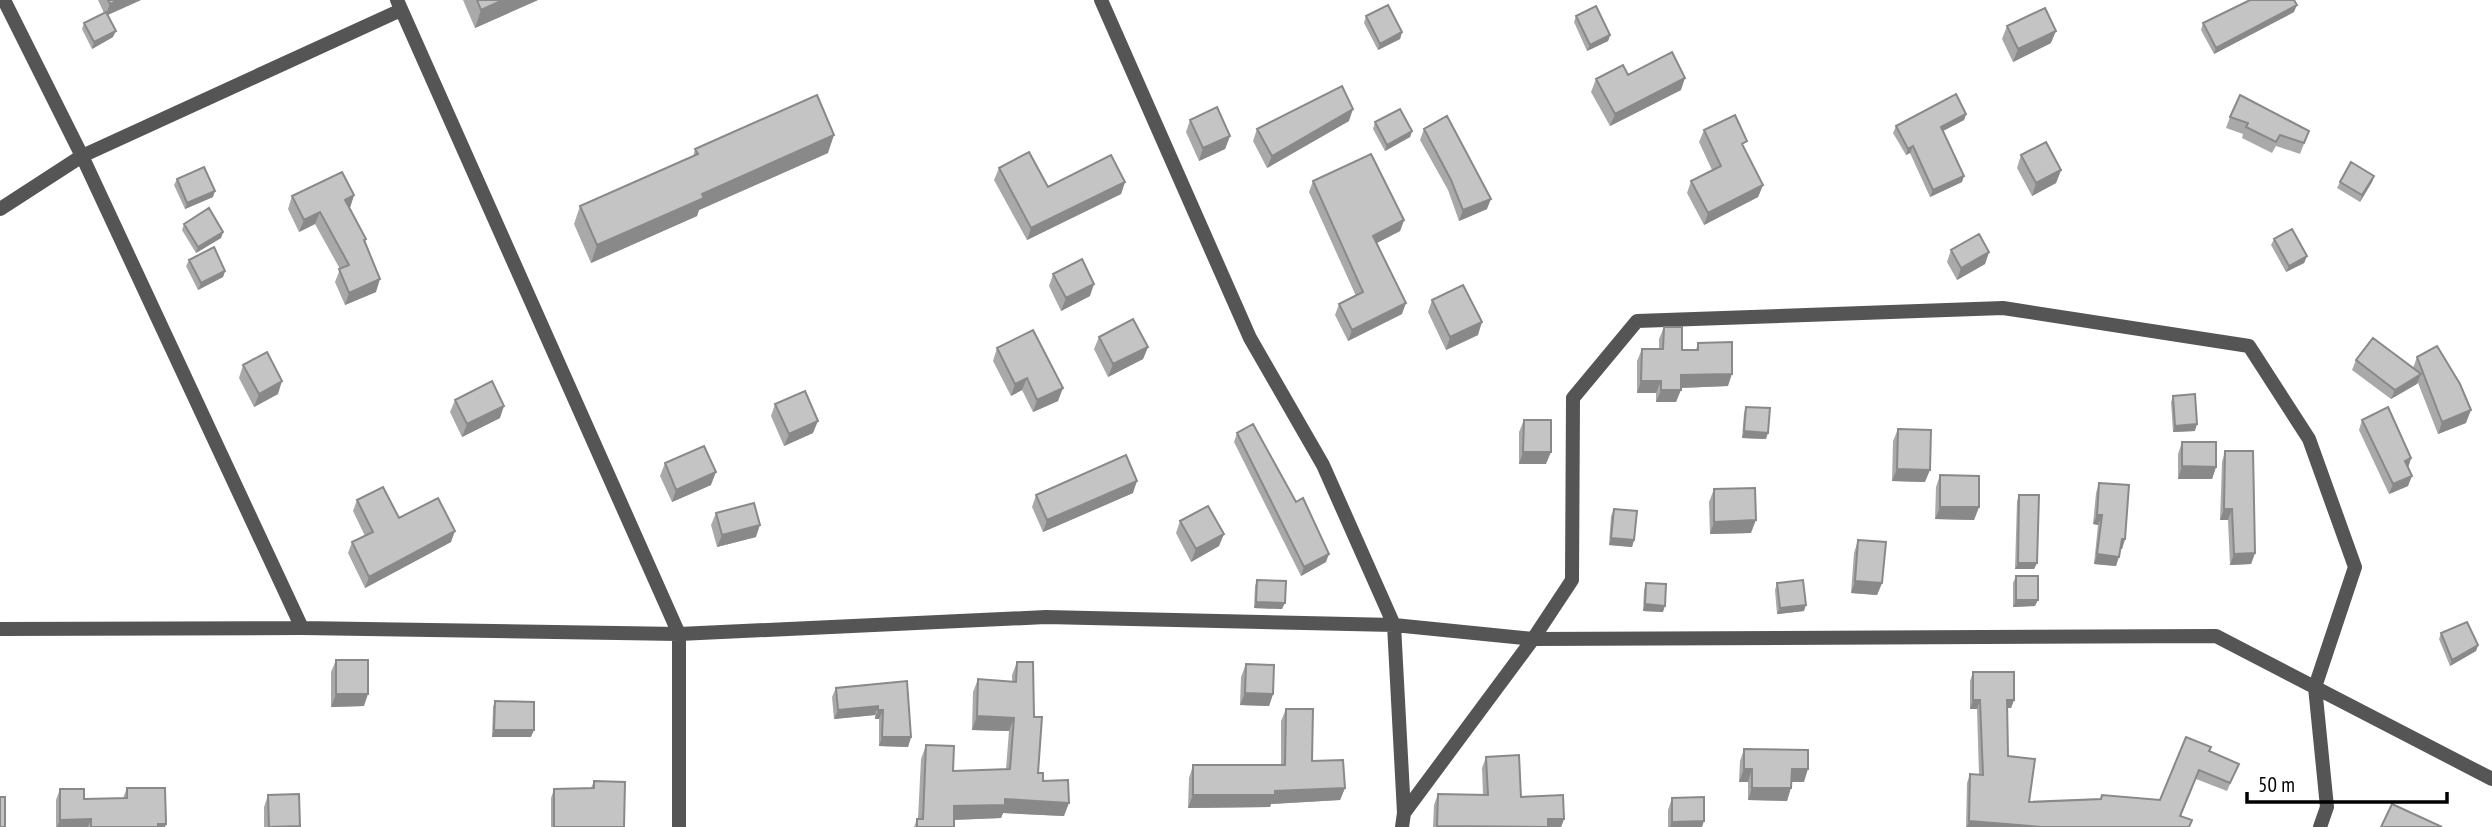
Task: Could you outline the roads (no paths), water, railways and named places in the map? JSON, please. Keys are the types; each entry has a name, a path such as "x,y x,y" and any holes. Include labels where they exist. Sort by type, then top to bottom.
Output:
{"street":[{"path":"4,0 82,156 302,628"},
{"path":"1101,0 1250,338 1323,465 1394,625 1403,820"},
{"path":"0,209 82,156 399,5 679,634 679,827"},
{"path":"1403,820 1572,580 1573,398 1637,321 2003,308 2249,346 2309,439 2355,567 2315,687 2327,807 2320,827"},
{"path":"0,629 302,628 679,634 1046,617 1394,625 1533,639 2216,636 2492,779"}]}
